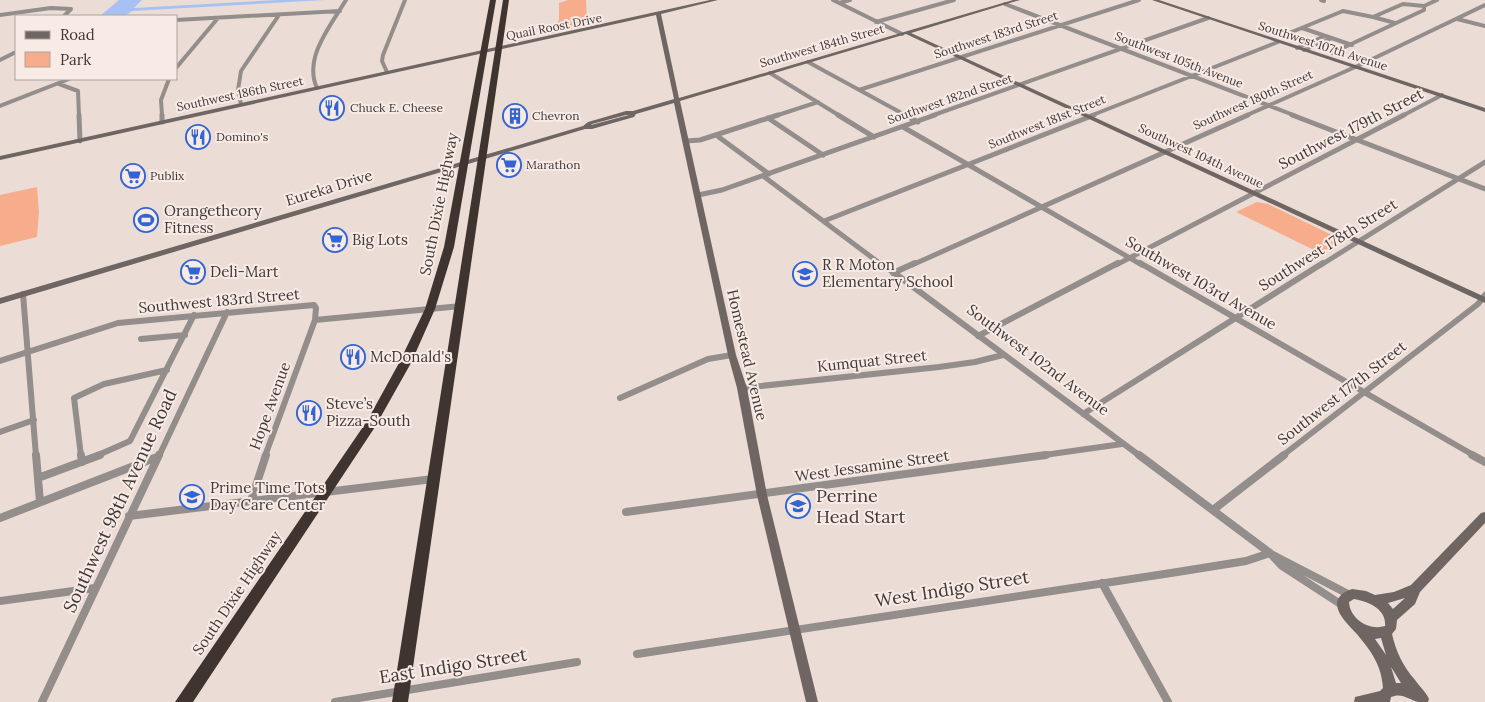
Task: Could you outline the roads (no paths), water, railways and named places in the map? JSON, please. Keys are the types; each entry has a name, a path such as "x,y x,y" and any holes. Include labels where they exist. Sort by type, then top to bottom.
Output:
{"highway":[{"path":"401,696 505,5 497,4 494,1"},
{"name":"South Dixie Highway","path":"182,702 325,492 388,394 430,309 444,267 494,1"},
{"path":"474,110 490,109"},
{"path":"444,267 467,265"}],"main road":[{"name":"Quail Roost Drive","path":"498,48 592,30 612,24"},
{"path":"1360,702 1386,696"}],"street":[{"path":"317,88 312,77 312,63 346,0"},
{"path":"387,72 382,61 383,55 404,0"},
{"name":"Quail Roost Drive","path":"612,24 716,0"},
{"path":"833,0 876,22 905,33"},
{"path":"839,3 850,0"},
{"path":"876,22 954,0"},
{"name":"Southwest 184th Street","path":"465,162 626,113 633,113 1018,0"},
{"name":"Southwest 183rd Street","path":"859,90 1139,0"},
{"name":"Southwest 107th Avenue","path":"1154,0 1280,39 1297,48 1485,110"},
{"path":"1373,17 1403,4 1424,6 1437,0"},
{"name":"Southwest 105th Avenue","path":"1005,4 1485,189"},
{"path":"1332,53 1424,10 1424,6"},
{"name":"Southwest 180th Street","path":"893,273 1268,106 1484,7"},
{"path":"0,15 51,8 71,9 65,15"},
{"path":"178,20 340,11"},
{"name":"Southwest 181st Street","path":"824,221 1190,76 1344,11 1394,24"},
{"name":"Homestead Avenue","path":"658,14 732,355 742,388 762,495 812,702"},
{"path":"241,104 238,90 242,71 279,15"},
{"path":"178,66 218,18"},
{"name":"Southwest 182nd Street","path":"698,196 766,175 918,122 1208,18"},
{"path":"1457,19 1485,26"},
{"path":"1302,28 1352,45"},
{"name":"Southwest 104th Avenue","path":"905,33 1484,298"},
{"path":"1297,48 1325,36"},
{"path":"1304,50 1332,38"},
{"name":"Quail Roost Drive","path":"484,51 498,48"},
{"name":"Southwest 186th Street","path":"0,158 484,51"},
{"path":"0,60 15,52"},
{"path":"808,62 918,122"},
{"path":"770,73 874,137"},
{"path":"0,106 67,80"},
{"path":"162,122 161,100 169,80"},
{"path":"59,84 73,88 78,92 80,141"},
{"name":"Southwest 179th Street","path":"978,336 1442,96"},
{"path":"686,141 700,140 818,102"},
{"path":"768,118 823,154"},
{"name":"Southwest 103rd Avenue","path":"903,127 1485,462"},
{"name":"Southwest 102nd Avenue","path":"716,135 824,221 1270,553 1350,595"},
{"name":"Eureka Drive","path":"0,301 465,162"},
{"name":"Southwest 178th Street","path":"1083,414 1485,162"},
{"path":"23,294 40,502"},
{"name":"Southwest 177th Street","path":"1212,510 1484,298"},
{"name":"Southwest 183rd Street","path":"0,361 115,324 312,304 316,308 315,320"},
{"path":"315,320 461,306"},
{"name":"Southwest 98th Avenue Road","path":"42,702 227,312"},
{"path":"38,478 121,447 132,439 194,316"},
{"name":"Hope Avenue","path":"251,501 273,431 315,320"},
{"path":"141,339 185,335"},
{"name":"Kumquat Street","path":"742,388 975,362 1003,354"},
{"path":"620,398 708,359 732,355"},
{"path":"82,462 74,398 81,393 135,374 167,370"},
{"path":"0,432 34,420"},
{"name":"West Jessamine Street","path":"626,512 762,495 1122,444"},
{"path":"0,518 157,457"},
{"path":"129,516 433,479"},
{"path":"1391,618 1411,600 1415,589 1485,516"},
{"name":"Southwest 102nd Avenue","path":"1270,553 1282,566 1342,605"},
{"name":"West Indigo Street","path":"637,654 1246,561 1270,553"},
{"path":"1102,583 1168,702"},
{"path":"0,601 95,588"},
{"path":"1375,600 1394,597 1415,589"},
{"path":"1355,624 1372,633 1386,633 1392,624 1391,618 1388,612 1375,600 1359,594 1350,595 1343,600 1342,605 1349,618 1380,656 1389,678 1386,696"},
{"path":"1386,633 1389,649 1397,667 1424,701"},
{"name":"East Indigo Street","path":"335,702 401,696 577,662"},
{"path":"1386,696 1396,688 1405,690 1424,701"}],"water":[{"path":"119,0 142,0 134,8 278,0 325,0 132,11 126,15 101,15"}],"place":[{"name":"Chuck E. Cheese","path":"332,108"},
{"name":"Chevron","path":"515,116"},
{"name":"Domino's","path":"198,137"},
{"name":"Marathon","path":"509,165"},
{"name":"Publix","path":"133,176"},
{"name":"Orangetheory Fitness","path":"146,220"},
{"name":"Big Lots","path":"335,240"},
{"name":"Deli-Mart","path":"193,272"},
{"name":"R R Moton Elementary School","path":"805,274"},
{"name":"McDonald's","path":"353,357"},
{"name":"Steve’s Pizza-South","path":"309,413"},
{"name":"Prime Time Tots Day Care Center","path":"192,497"},
{"name":"Perrine Head Start","path":"798,506"}]}
